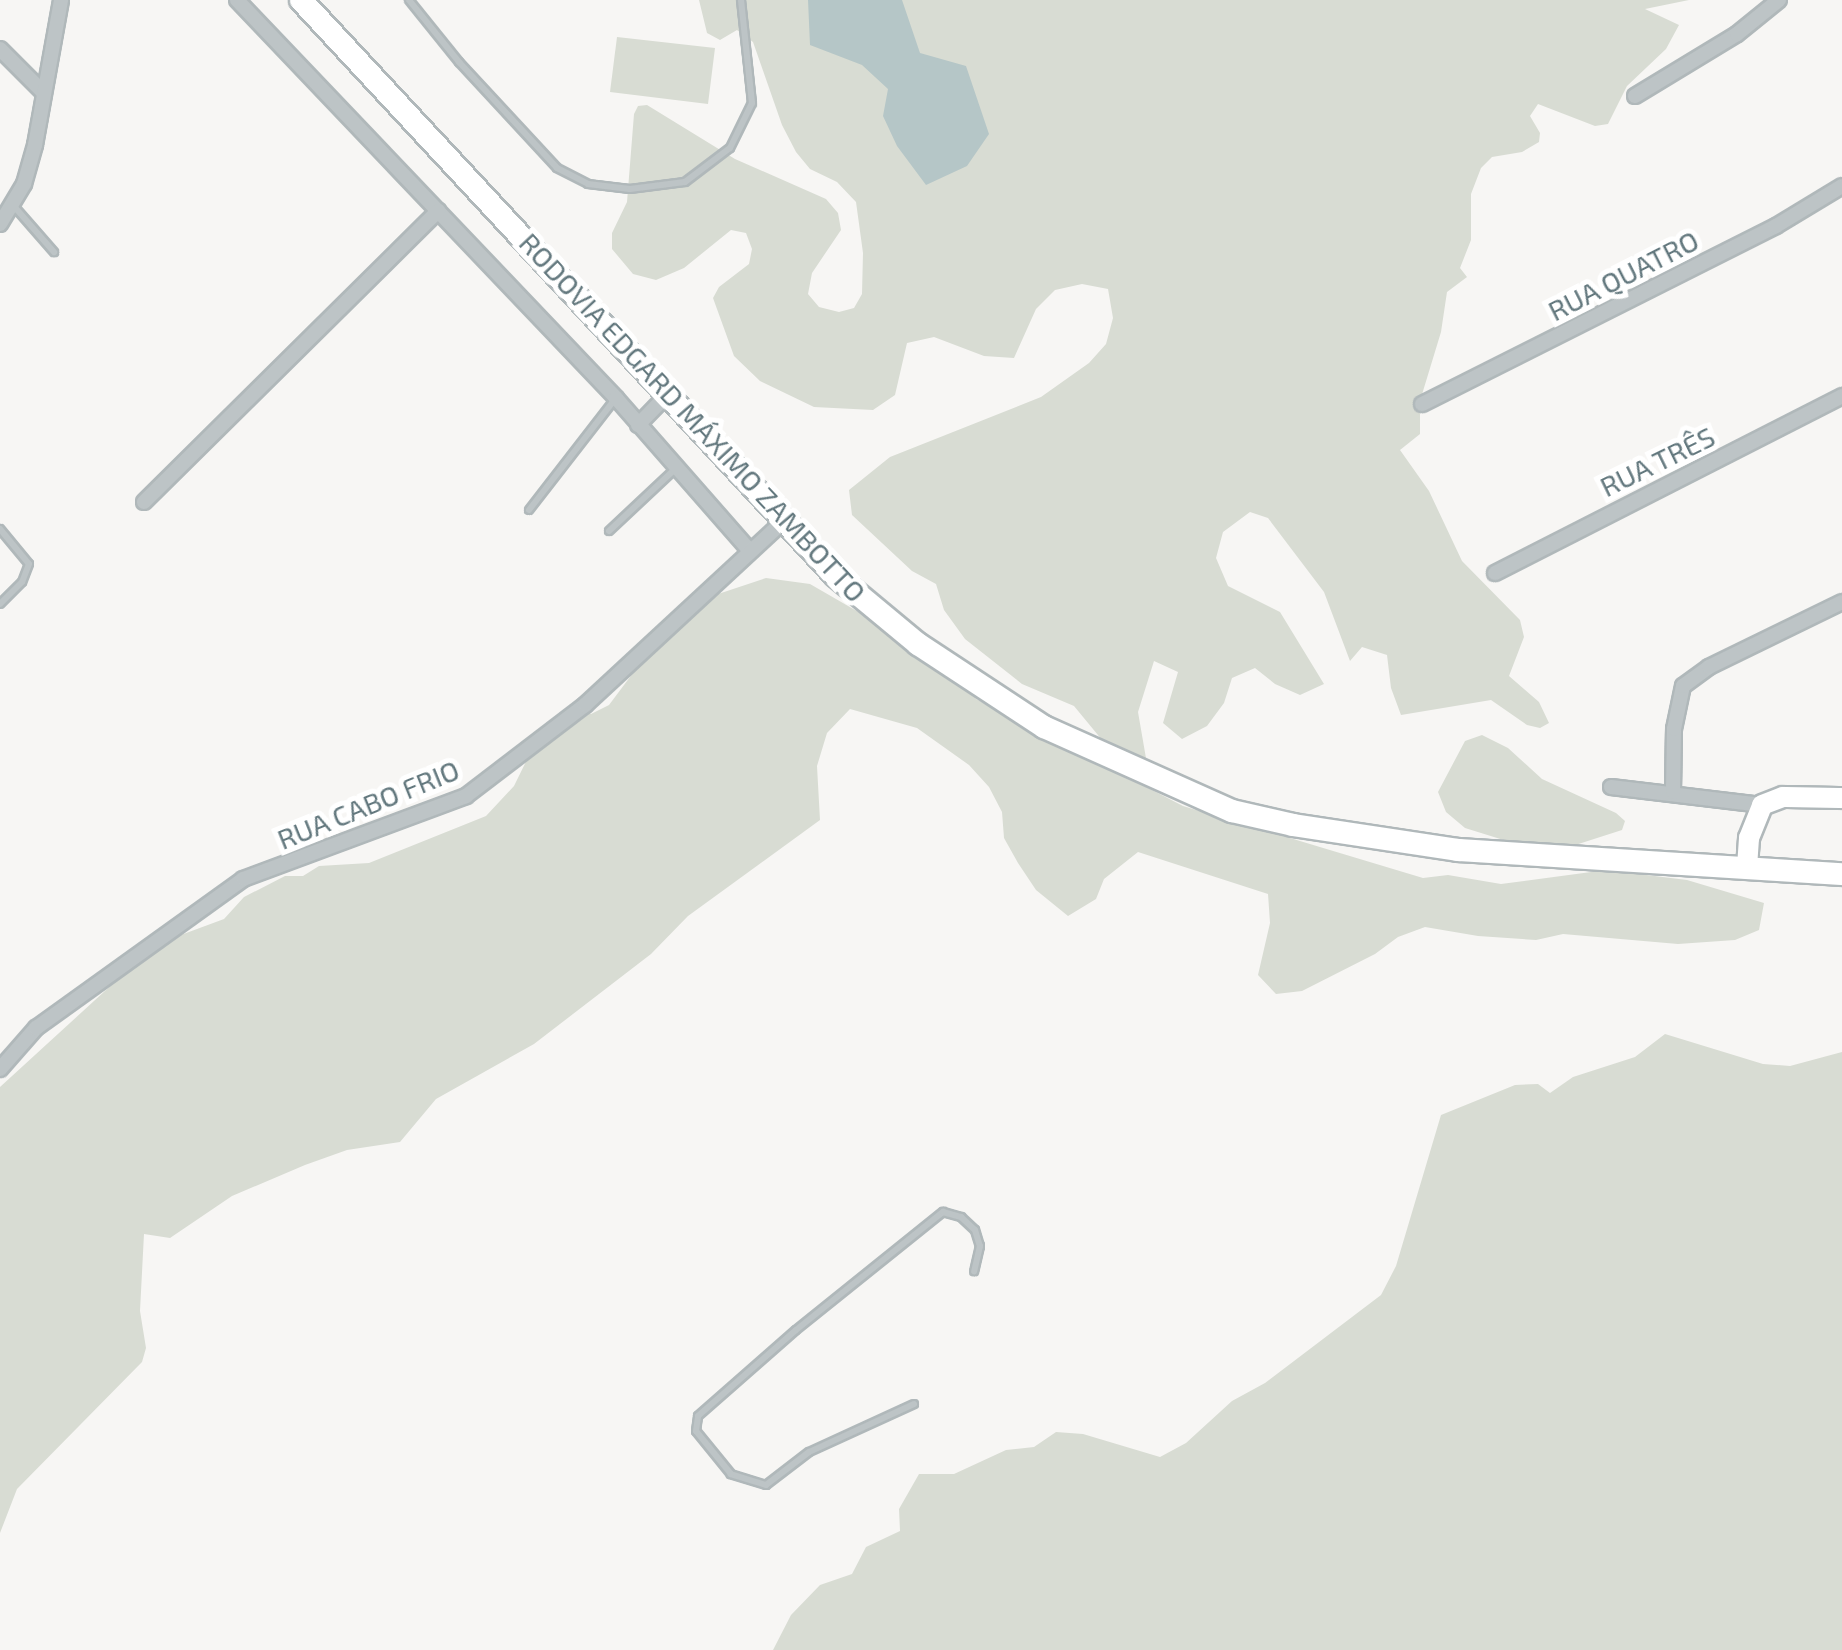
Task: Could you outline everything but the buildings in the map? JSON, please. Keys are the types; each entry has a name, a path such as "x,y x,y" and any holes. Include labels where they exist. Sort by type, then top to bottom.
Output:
{"main road":[{"name":"RODOVIA EDGARD MÁXIMO ZAMBOTTO","path":"302,0 853,592 999,700 1060,734 1232,810 1308,828 1458,850 1842,874"},
{"path":"1748,868 1749,838 1762,805 1783,797 1842,798"}],"street":[{"path":"0,224 12,204 34,145 60,0"},
{"path":"236,0 616,398 748,550"},
{"path":"1634,96 1737,34 1779,0"},
{"path":"0,50 42,91"},
{"name":"RUA QUATRO","path":"1422,404 1776,226 1842,186"},
{"path":"144,502 438,211"},
{"path":"638,425 669,393"},
{"name":"RUA TRÊS","path":"1495,574 1842,396"},
{"name":"RUA CABO FRIO","path":"0,1069 36,1028 243,880 466,796 584,705 748,550 784,521"},
{"path":"1674,792 1674,728 1683,686 1709,666 1842,602"},
{"path":"1611,787 1762,805"}],"lane":[{"path":"409,0 557,168 588,184 630,189 685,182 730,148 752,102 741,0"},
{"path":"12,204 54,252"},
{"path":"528,510 616,398"},
{"path":"608,531 675,469"},
{"path":"0,529 29,564 22,582 0,604"},
{"path":"914,1404 810,1452 766,1485 731,1474 696,1431 698,1416 943,1212 961,1217 974,1230 980,1246 974,1271"}],"shaded area":[{"path":"699,0 1689,0 1645,9 1679,25 1666,49 1627,86 1608,124 1595,126 1538,104 1530,116 1540,133 1539,142 1522,152 1492,157 1481,168 1471,194 1471,240 1460,268 1467,277 1447,292 1441,332 1420,401 1420,434 1400,450 1429,491 1462,561 1520,620 1524,637 1509,676 1539,702 1549,723 1540,728 1527,725 1491,700 1401,715 1391,688 1387,655 1362,647 1350,661 1324,592 1268,518 1250,512 1223,532 1216,558 1228,586 1280,612 1324,684 1300,695 1275,684 1255,668 1232,678 1224,703 1207,726 1182,739 1163,723 1178,672 1154,661 1138,712 1147,764 1107,746 1074,706 1022,684 965,639 944,610 936,584 912,571 852,515 849,490 890,457 1041,397 1089,363 1106,344 1113,318 1108,289 1082,284 1055,290 1036,309 1014,358 984,356 934,337 907,343 895,395 873,410 814,407 760,381 734,356 713,298 719,287 749,264 752,249 746,233 731,230 684,268 656,280 633,274 612,249 612,233 627,202 634,114 638,106 647,105 735,159 826,199 838,213 841,230 812,273 808,294 819,307 839,312 854,308 862,294 863,253 856,202 837,182 810,169 796,152 782,125 753,42 737,30 720,40 707,33"},
{"path":"808,0 902,0 920,53 966,66 989,134 967,166 926,185 897,146 883,116 888,89 862,65 810,45"},
{"path":"617,37 715,48 708,104 610,92"},
{"path":"766,578 810,584 881,625 969,687 976,699 1183,806 1423,878 1448,875 1501,884 1606,870 1687,880 1764,903 1759,930 1735,940 1678,944 1563,934 1536,940 1425,927 1398,937 1375,954 1302,991 1276,994 1258,975 1270,923 1268,894 1138,852 1104,879 1096,899 1068,916 1036,890 1018,863 1004,838 1002,812 989,787 969,765 917,728 850,709 827,733 817,766 820,820 688,916 651,954 534,1044 436,1099 400,1142 347,1150 305,1165 232,1196 170,1238 144,1234 140,1311 146,1348 142,1362 17,1489 0,1533 0,1087 141,958 170,939 224,919 244,897 285,876 303,876 319,866 369,863 486,816 514,786 543,727 563,730 571,709 591,714 609,705 660,637 694,602"},
{"path":"1482,735 1508,748 1542,779 1616,813 1625,821 1622,830 1566,848 1532,849 1465,828 1446,812 1438,792 1465,741"},
{"path":"1665,1034 1763,1064 1790,1066 1842,1052 1842,1650 773,1650 791,1615 820,1585 852,1574 866,1547 900,1531 899,1509 919,1474 954,1474 1006,1450 1034,1447 1056,1432 1083,1434 1160,1457 1186,1443 1232,1401 1265,1383 1381,1295 1396,1266 1441,1115 1515,1085 1538,1084 1550,1093 1573,1077 1635,1057"}]}
